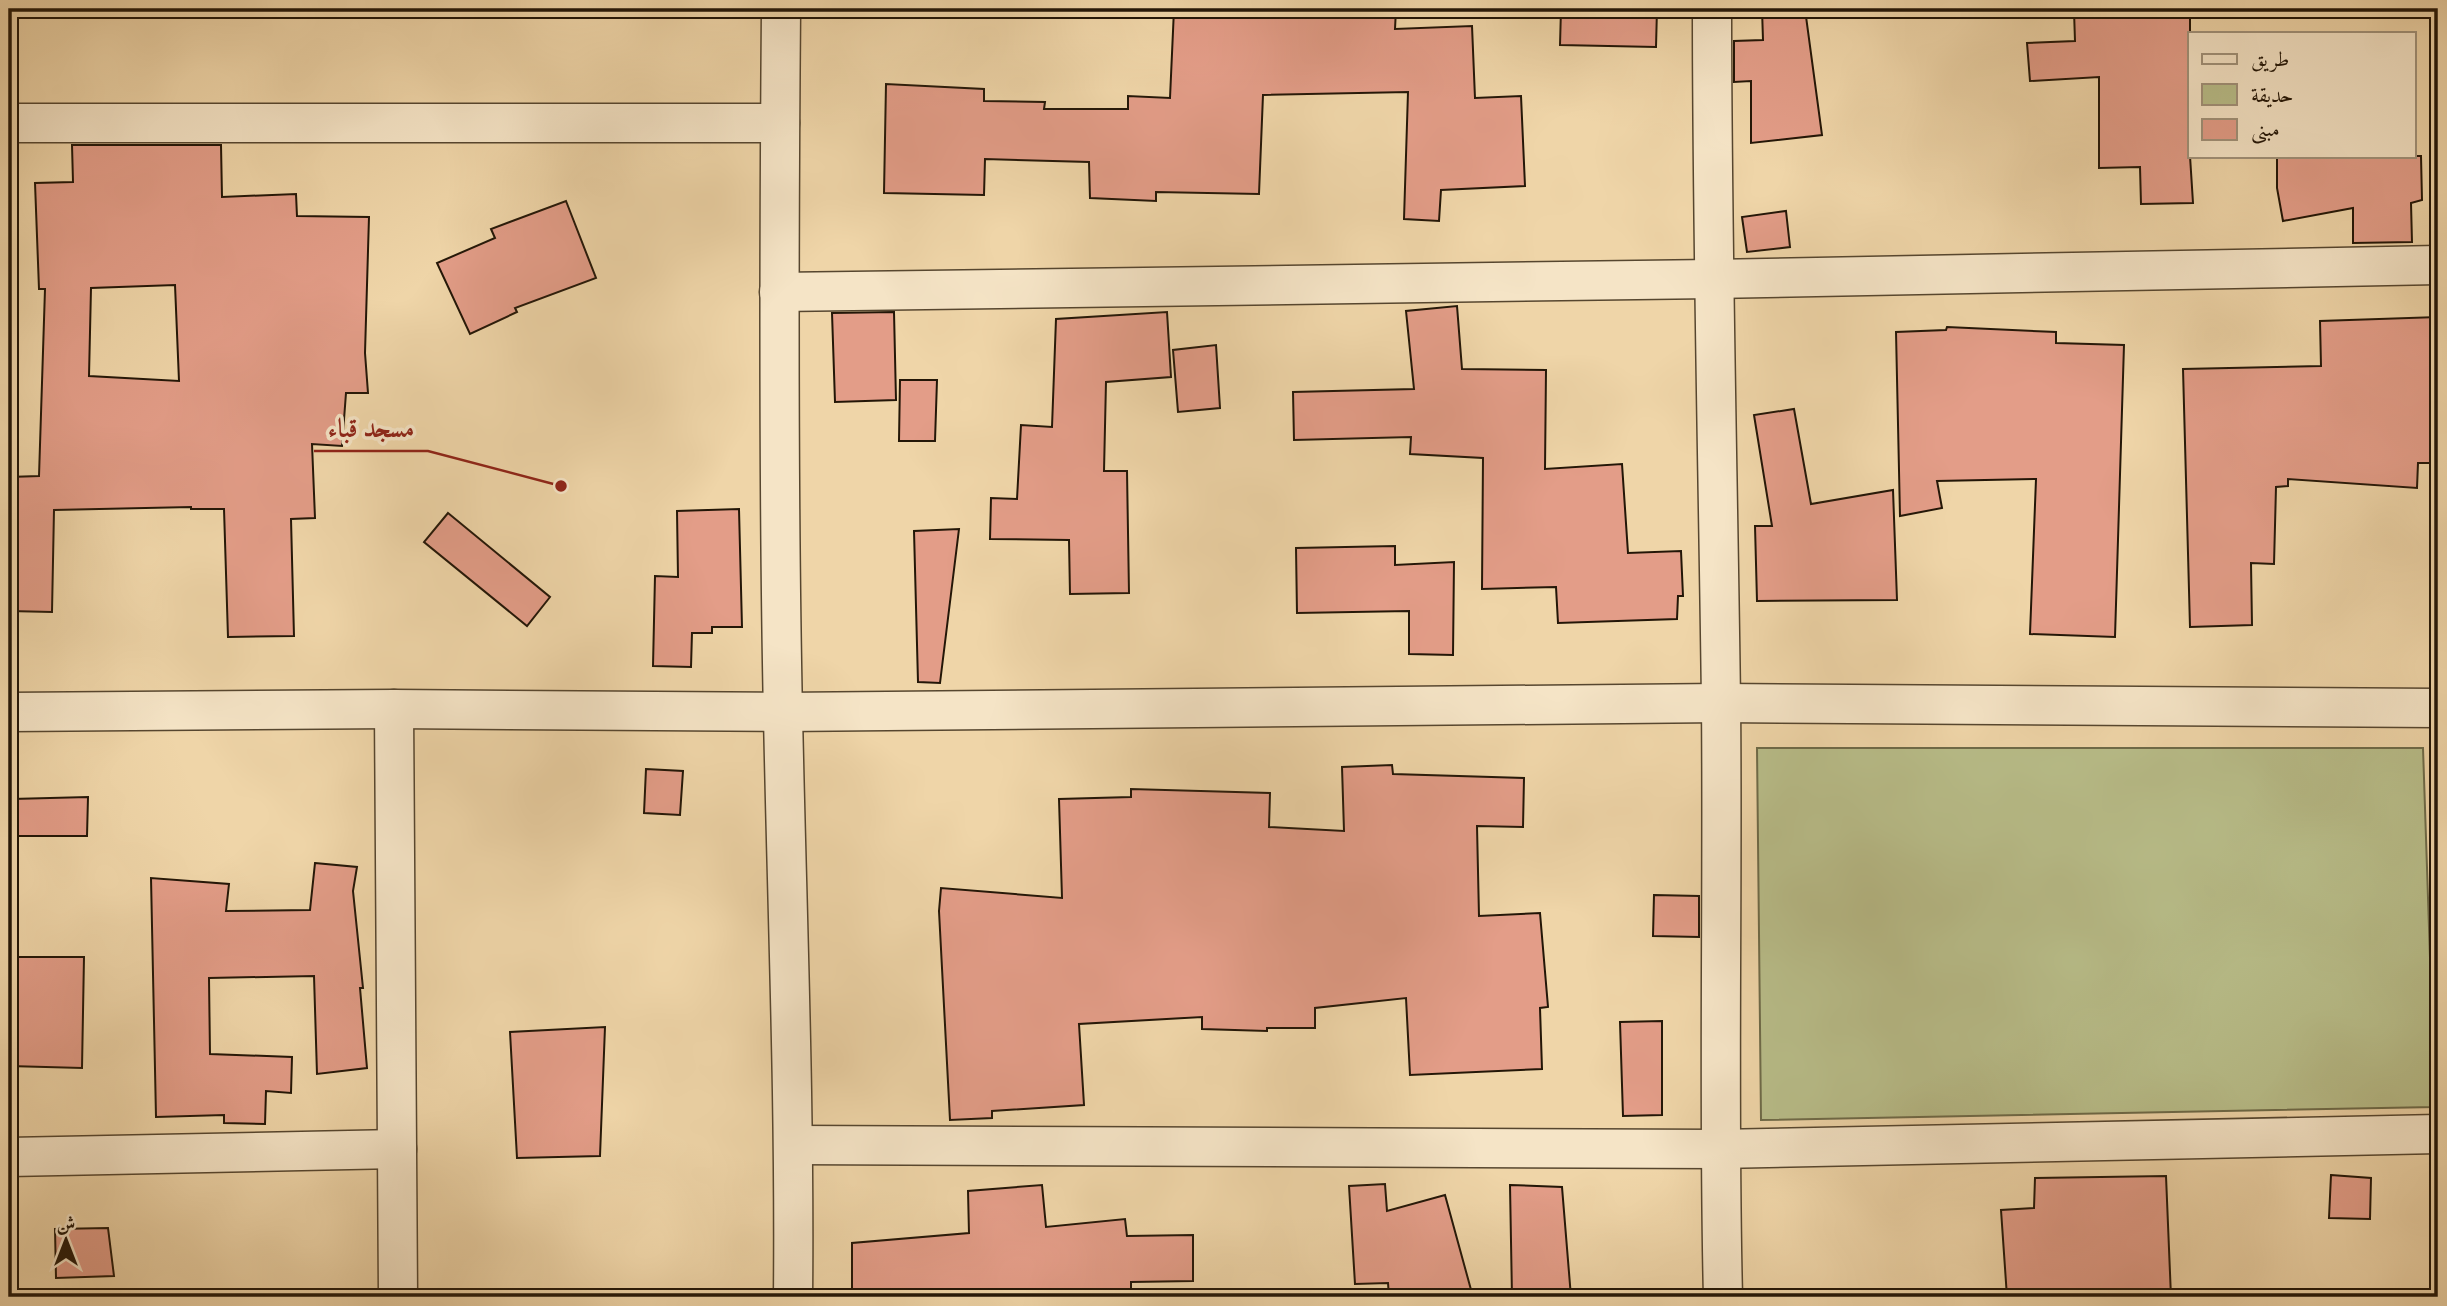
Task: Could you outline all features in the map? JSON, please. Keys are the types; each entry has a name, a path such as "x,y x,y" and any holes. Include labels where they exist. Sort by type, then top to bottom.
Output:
{"street":[{"path":"781,9 779,292 783,712 795,1145 793,1297"},
{"path":"1712,9 1712,279 1721,703 1719,1149 1723,1297"},
{"path":"9,123 780,122"},
{"path":"779,292 1712,279 2438,265"},
{"path":"9,712 394,709 783,712 1721,703 2438,708"},
{"path":"394,709 398,1297"},
{"path":"795,1145 1719,1149 2438,1134"},
{"path":"9,1157 397,1149"}],"green space":[{"path":"1757,748 2423,748 2435,1107 1761,1120"}],"building":[{"path":"1174,9 1396,9 1395,29 1472,26 1475,98 1521,96 1525,186 1441,190 1439,221 1404,219 1408,92 1263,95 1259,194 1156,192 1156,201 1090,198 1089,162 985,159 984,195 884,193 886,84 984,89 984,101 1045,102 1044,109 1128,109 1128,96 1170,98"},
{"path":"1561,9 1657,9 1656,47 1560,45"},
{"path":"1762,9 1805,9 1822,135 1751,143 1751,81 1734,82 1734,41 1763,40"},
{"path":"2190,9 2188,158 2190,158 2193,203 2141,204 2140,167 2099,168 2099,77 2030,81 2027,43 2075,41 2074,11"},
{"path":"72,145 221,145 222,197 296,194 297,216 369,217 365,353 368,393 346,393 342,446 312,444 315,518 291,519 294,636 228,637 224,509 191,507 54,510 52,612 9,611 9,477 39,476 45,289 39,289 35,183 73,182","holes":["175,285 179,381 89,376 91,288"]},
{"path":"2421,156 2422,200 2411,203 2412,242 2353,243 2353,208 2283,221 2277,188 2277,158"},
{"path":"566,201 596,278 515,308 517,312 470,334 437,263 495,238 491,229"},
{"path":"1786,211 1790,247 1747,252 1742,217"},
{"path":"1457,306 1462,369 1546,370 1545,469 1622,464 1628,553 1681,551 1683,596 1678,596 1677,619 1558,623 1556,587 1482,589 1483,458 1410,454 1411,437 1294,440 1293,392 1414,389 1406,311"},
{"path":"894,312 896,400 835,402 832,313"},
{"path":"1167,312 1171,377 1106,382 1104,471 1127,471 1129,593 1070,594 1069,540 990,539 991,498 1017,499 1021,425 1052,427 1056,319"},
{"path":"2438,317 2438,373 2434,373 2431,463 2418,463 2417,488 2288,479 2288,486 2276,487 2274,564 2251,563 2252,625 2190,627 2183,369 2321,366 2320,321"},
{"path":"1947,327 2056,332 2056,343 2124,345 2115,637 2030,634 2036,479 1937,481 1942,508 1900,516 1896,332 1946,330"},
{"path":"1216,345 1220,408 1178,412 1173,350"},
{"path":"900,380 937,380 935,441 899,441"},
{"path":"1794,409 1811,504 1893,490 1897,600 1757,601 1755,526 1772,526 1754,415"},
{"path":"739,509 742,627 712,627 712,633 692,633 691,667 653,666 655,576 678,577 677,511"},
{"path":"448,513 550,597 527,626 424,542"},
{"path":"959,529 940,683 918,682 914,531"},
{"path":"1395,546 1395,565 1454,562 1453,655 1409,654 1409,611 1297,613 1296,548"},
{"path":"1392,765 1393,774 1524,778 1523,827 1477,826 1479,916 1540,913 1548,1007 1540,1008 1542,1069 1410,1075 1406,998 1315,1008 1315,1028 1267,1028 1267,1031 1202,1029 1202,1017 1079,1024 1084,1105 992,1111 992,1118 950,1120 939,911 941,888 1062,898 1059,799 1131,797 1131,789 1270,793 1269,827 1344,831 1342,767"},
{"path":"646,769 683,771 680,815 644,813"},
{"path":"88,797 87,836 12,836 12,799"},
{"path":"315,863 357,867 353,891 363,988 360,988 367,1068 317,1074 314,976 209,978 210,1054 292,1057 291,1093 266,1091 265,1124 224,1123 224,1115 156,1117 151,878 229,884 226,911 310,910"},
{"path":"1654,895 1699,896 1699,937 1653,936"},
{"path":"9,957 84,957 82,1068 9,1066"},
{"path":"1662,1021 1662,1115 1623,1116 1620,1022"},
{"path":"605,1027 600,1156 517,1158 510,1032"},
{"path":"2331,1175 2371,1178 2370,1219 2329,1218"},
{"path":"2166,1176 2171,1297 2007,1297 2001,1210 2034,1208 2035,1178"},
{"path":"1385,1184 1387,1211 1445,1195 1473,1297 1389,1297 1388,1283 1355,1284 1349,1186"},
{"path":"1042,1185 1046,1227 1125,1219 1127,1236 1193,1235 1193,1281 1131,1282 1131,1297 852,1297 852,1243 969,1233 968,1191"},
{"path":"1510,1185 1562,1187 1571,1297 1512,1297"},
{"path":"108,1228 114,1276 56,1278 55,1229"}],"place":[{"name":"مسجد قباء","path":"561,486"}]}
